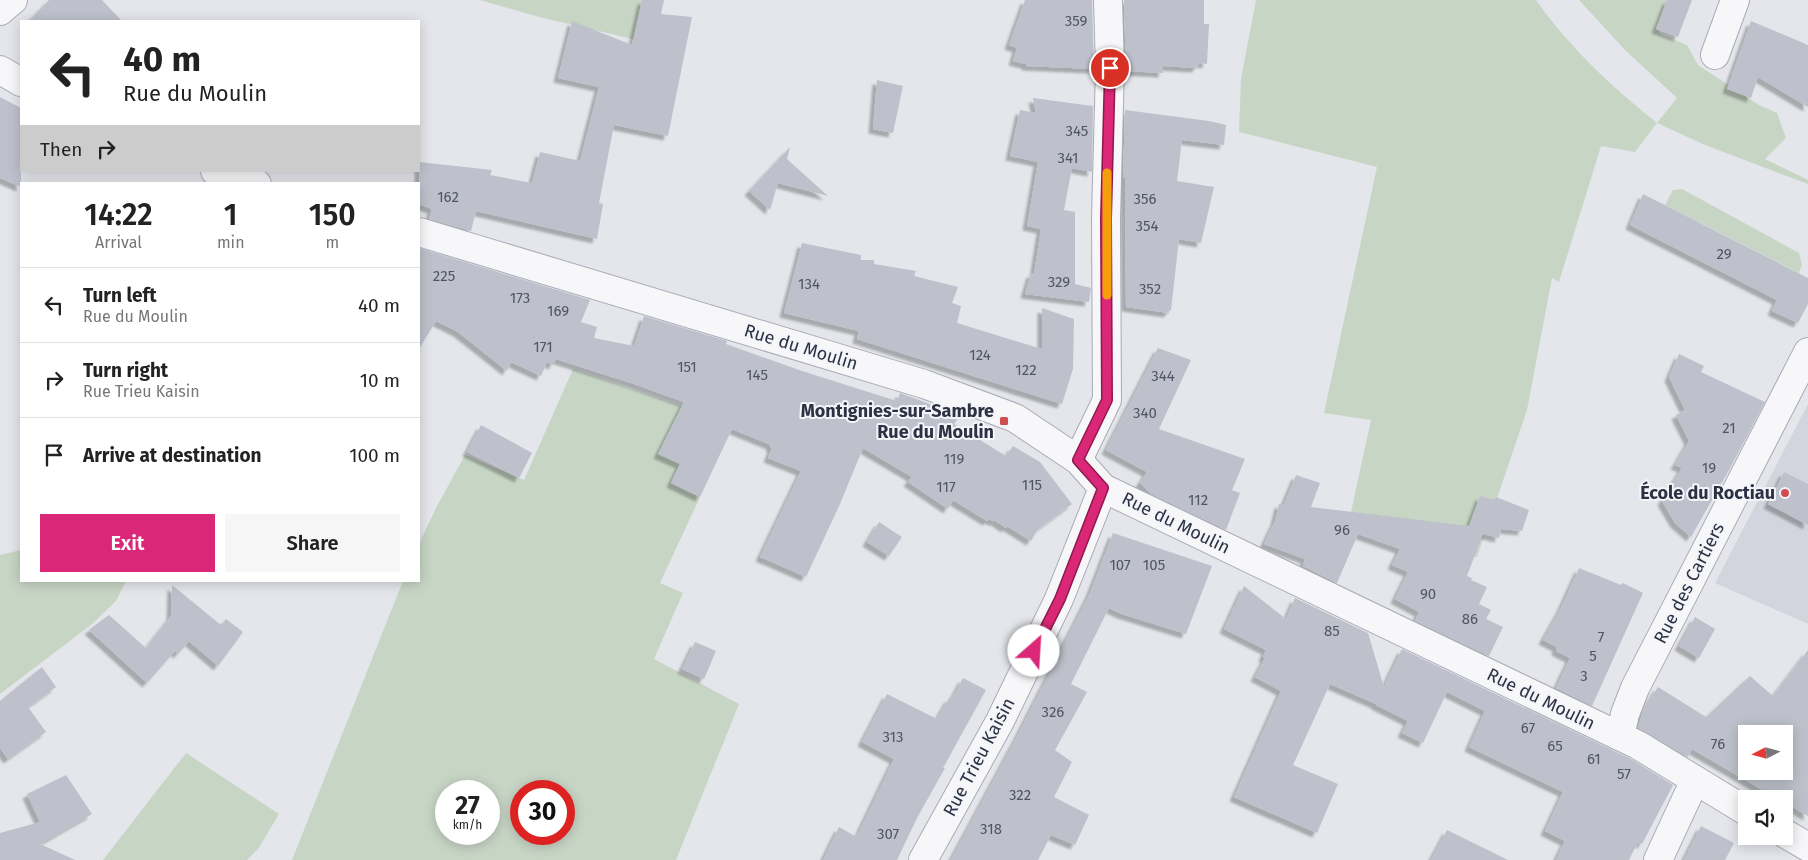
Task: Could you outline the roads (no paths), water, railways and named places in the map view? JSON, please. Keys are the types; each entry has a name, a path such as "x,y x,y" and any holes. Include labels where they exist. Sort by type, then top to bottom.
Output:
{"street":[{"path":"0,11 13,0"},
{"path":"1078,460 1107,400 1106,218 1110,68 1108,0"},
{"path":"1715,55 1735,0"},
{"path":"0,70 20,81"},
{"path":"218,172 251,182"},
{"name":"Rue du Moulin","path":"420,232 924,384 1015,418 1078,460 1103,488 1638,745 1738,806"},
{"name":"Rue des Cartiers","path":"1620,736 1625,714 1635,688 1808,352"},
{"name":"Rue Trieu Kaisin","path":"923,860 1000,721 1060,599 1103,488"},
{"path":"1658,860 1696,780"},
{"path":"1793,838 1808,846"}],"place":[{"name":"Montignies-sur-Sambre Rue du Moulin","path":"1004,421"},
{"name":"École du Roctiau","path":"1785,493"}]}
